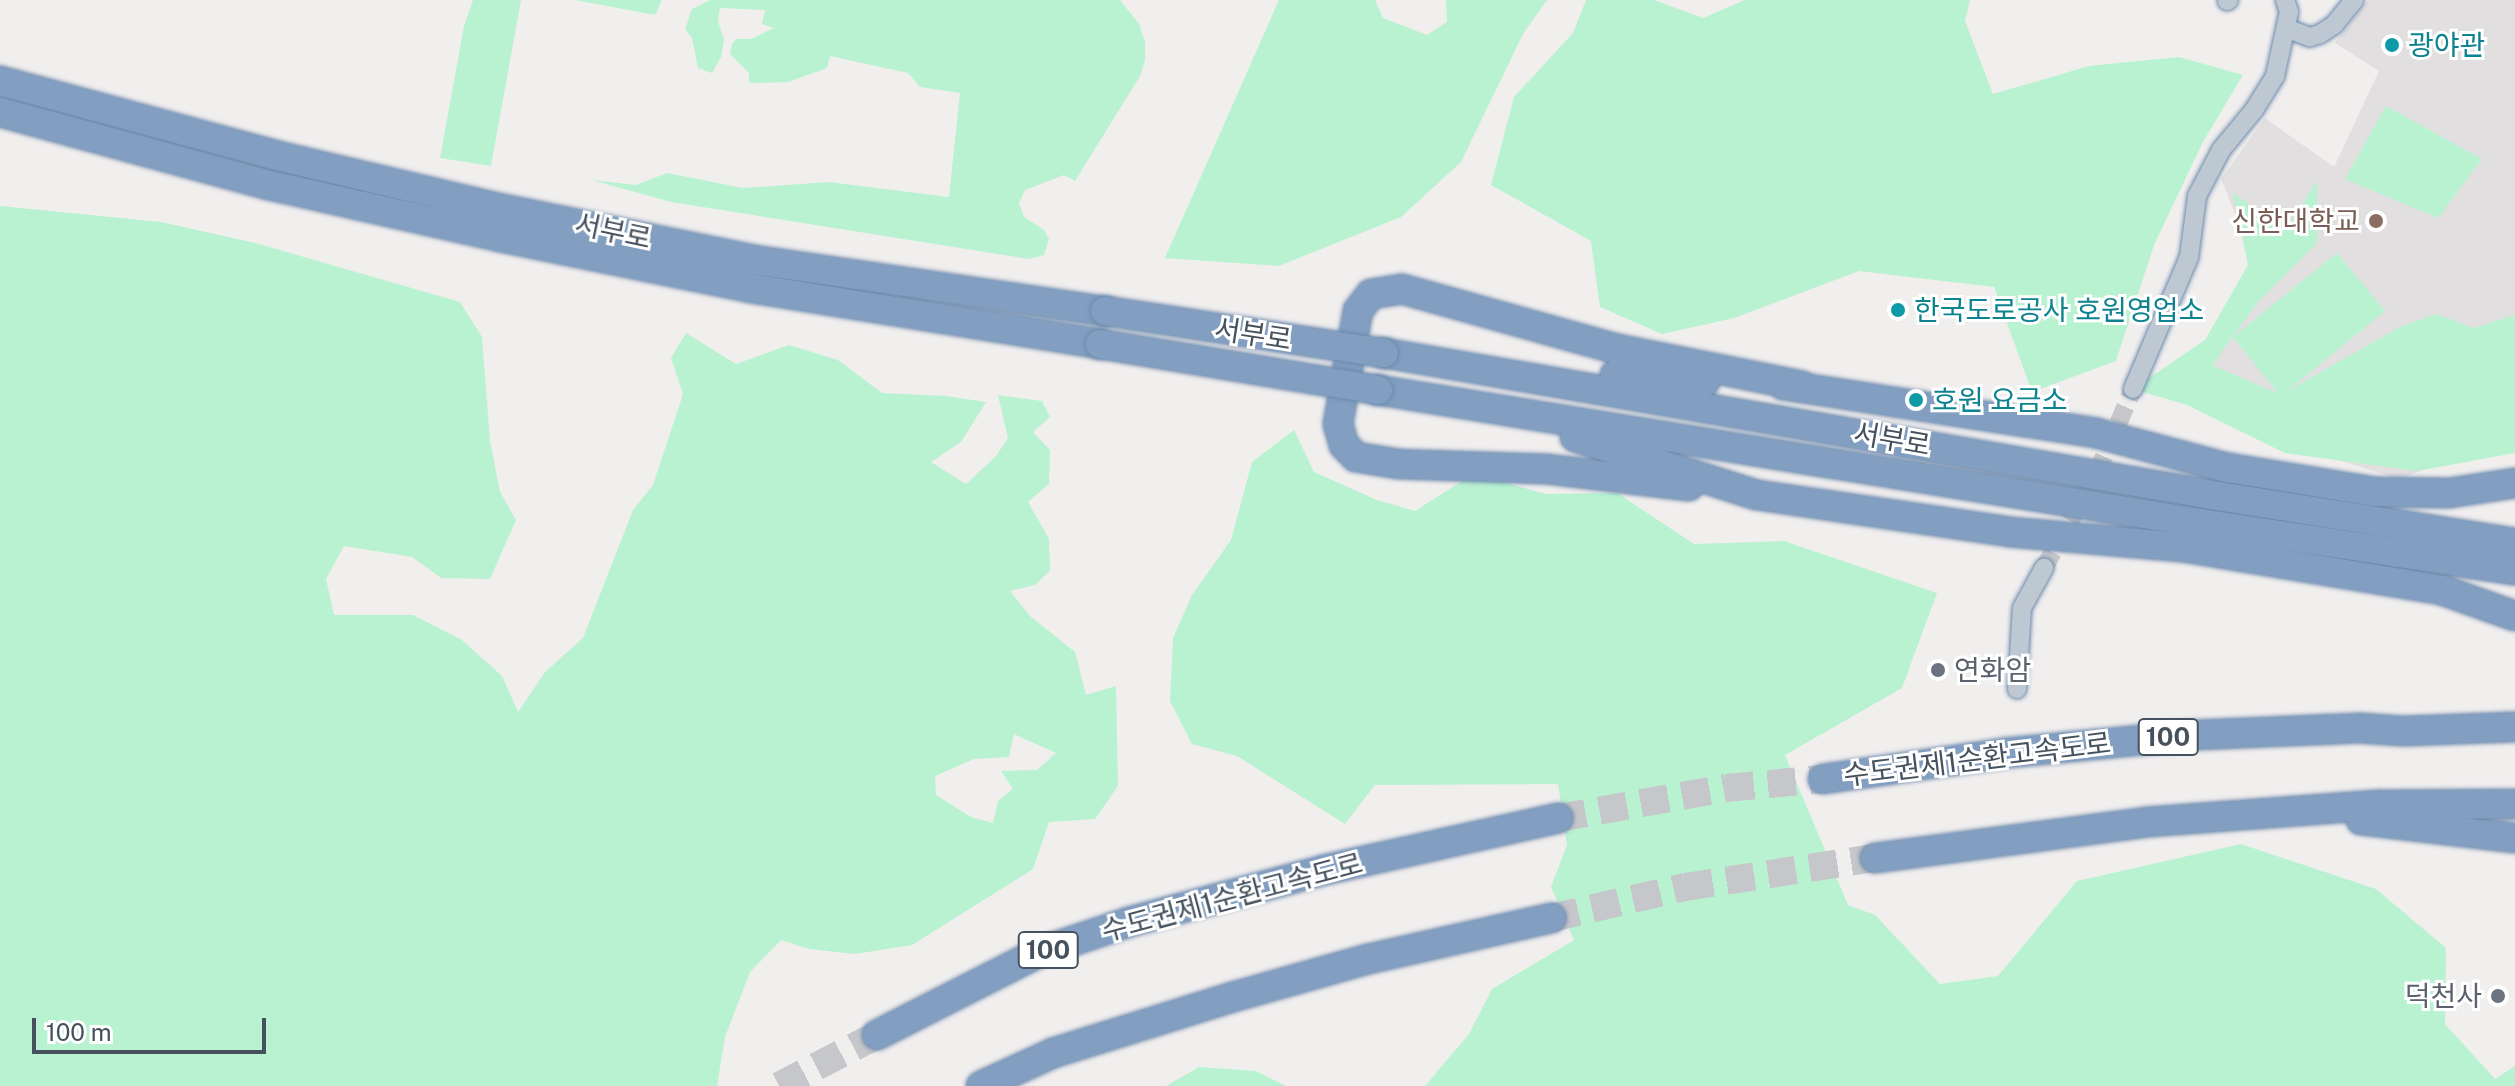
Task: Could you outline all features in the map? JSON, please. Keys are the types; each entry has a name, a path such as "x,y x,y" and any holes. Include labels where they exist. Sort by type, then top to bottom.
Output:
{"highway":[{"name":"서부로","path":"0,81 274,155 533,215 754,260 1384,353 1512,378 1720,409 2212,495 2515,543"},
{"name":"서부로","path":"0,112 269,185 516,241 751,288 1487,409 2515,570"},
{"path":"2508,483 2449,493 2374,492 2228,468 2096,433 1802,386 1617,349 1402,289 1371,294 1358,311 1338,424 1344,445 1356,457 1399,464 1559,470 2010,532 2183,547 2442,590 2515,616"},
{"path":"1512,378 1586,372 1641,379 1802,386"},
{"path":"1487,409 1757,495"},
{"name":"수도권제1순환고속도로","path":"1823,779 2005,753 2195,735 2359,728 2403,731 2515,727"},
{"path":"1875,858 2147,822 2428,803 2515,804"},
{"path":"2291,812 2505,836"},
{"name":"수도권제1순환고속도로","path":"877,1035 1040,952 1230,895 1558,818"},
{"path":"981,1086 1053,1053 1368,959 1551,918"}],"street":[{"path":"2133,389 2189,257 2197,196 2221,150 2254,110 2275,76 2289,12 2285,0"},
{"path":"2286,28 2310,37 2320,34 2334,25 2354,0"},
{"path":"2017,689 2022,608 2044,568"}],"shaded area":[{"name":"신한대학교","path":"2368,0 2515,0 2515,434 2400,479 2328,457 2201,359 2255,263 2221,179 2265,118 2334,167 2379,71 2335,43"}],"green space":[{"path":"473,0 521,0 491,166 440,158 464,26"},
{"path":"575,0 662,0 655,15"},
{"path":"710,0 1120,0 1139,24 1145,42 1145,60 1140,76 1075,181 1064,175 1025,190 1019,203 1024,217 1044,230 1049,239 1044,255 1029,259 671,202 592,180 636,185 667,173 743,188 829,182 949,197 960,93 920,87 908,73 830,56 827,68 788,82 749,83 749,73 730,54 732,44 736,39 751,39 774,28 762,24 765,10 720,8 718,22 724,39 721,57 712,73 698,68 692,38 685,29 692,9"},
{"path":"1279,0 1375,0 1383,18 1427,35 1447,22 1446,0 1547,0 1523,34 1461,162 1401,217 1279,266 1165,258"},
{"path":"1586,0 1654,0 1703,18 1745,0 1970,0 1965,21 1993,94 2089,66 2179,57 2243,75 2203,142 2154,245 2116,361 2032,392 1994,287 1859,271 1734,318 1662,334 1600,307 1591,241 1491,185 1514,97 1573,33"},
{"path":"2386,106 2482,159 2438,218 2345,179"},
{"path":"2317,181 2317,243 2258,302 2212,365 2279,394 2233,337 2337,253 2385,311 2286,392 2398,328 2436,314 2474,328 2515,315 2515,453 2417,471 2285,453 2187,405 2133,389 2205,340 2248,265 2233,193 2286,230"},
{"path":"0,206 161,222 259,244 460,302 482,337 490,441 500,492 516,520 490,579 441,578 412,557 344,546 326,579 334,615 413,615 462,640 502,676 518,712 545,672 583,638 633,510 653,485 683,394 671,358 686,333 736,364 789,345 838,360 882,393 946,396 986,402 961,442 931,462 966,484 996,456 1008,438 998,395 1042,401 1050,417 1033,432 1050,450 1049,484 1028,502 1049,539 1050,571 1035,585 1010,591 1030,616 1075,652 1086,695 1116,686 1118,786 1095,819 1049,822 1033,869 912,945 855,954 809,949 781,940 750,972 725,1037 717,1086 0,1086","holes":["1014,734 1056,753 1037,770 1001,771 1013,789 998,801 993,823 971,817 936,795 935,776 974,759 1009,757"]},
{"path":"1294,430 1314,472 1377,500 1415,511 1473,474 1546,494 1617,493 1694,544 1784,541 1937,593 1902,688 1785,755 1848,905 1875,915 1940,984 1998,976 2077,881 2241,844 2376,889 2446,948 2445,1024 2495,1079 2515,1066 2515,1086 1425,1086 1469,1034 1492,989 1574,940 1551,887 1567,845 1558,784 1375,785 1345,824 1237,756 1192,744 1170,701 1173,638 1192,595 1231,540 1252,462"},
{"path":"1199,1067 1256,1071 1286,1086 1166,1086"}],"tunnel":[{"path":"2044,568 2097,473 2133,389"},
{"path":"1558,818 1726,788 1823,779"},
{"path":"1551,918 1685,887 1875,858"},
{"path":"779,1086 877,1035"}],"place":[{"name":"광야관","path":"2392,45"},
{"name":"신한대학교","path":"2376,221"},
{"name":"한국도로공사 호원영업소","path":"1898,310"},
{"name":"호원 요금소","path":"1916,400"},
{"name":"연화암","path":"1938,670"},
{"name":"덕천사","path":"2498,996"}]}
